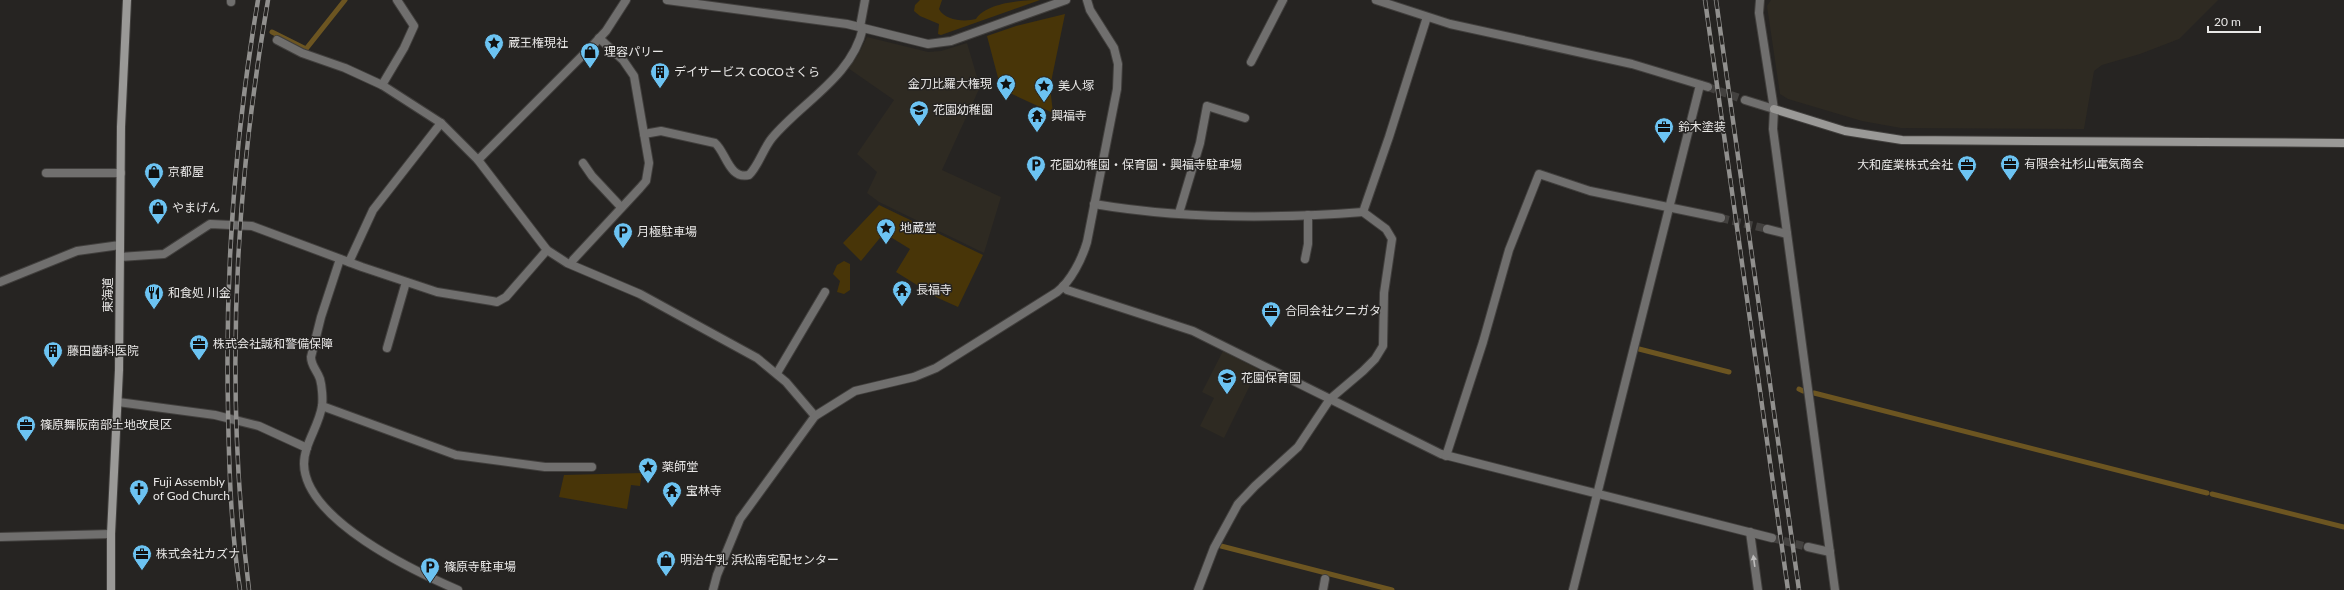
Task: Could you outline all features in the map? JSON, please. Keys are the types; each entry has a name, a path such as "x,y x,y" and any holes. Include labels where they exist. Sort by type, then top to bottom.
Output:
{"main road":[{"name":"東海道","path":"110,590 111,534 118,402 121,173 127,0"},
{"path":"1774,109 1845,131 1902,140 2344,143"}],"street":[{"path":"382,85 404,48 414,26 397,0"},
{"path":"478,160 599,38 626,0"},
{"path":"667,0 861,28 917,42 940,43 1066,0"},
{"path":"644,134 661,131 715,143 732,169 741,175 749,175 771,140 823,91 854,52 861,28 865,0"},
{"path":"713,590 717,575 740,519 815,416 856,391 914,377 936,368 1063,286 1084,252 1117,90 1118,64 1114,48 1090,10 1087,0"},
{"path":"1252,62 1284,0"},
{"path":"1376,0 1466,28 1632,64 1704,86 1670,206 1573,590"},
{"path":"1760,0 1759,13 1774,109 1773,129 1835,590"},
{"path":"1363,212 1389,137 1427,17"},
{"path":"571,264 621,207 640,188 649,172 634,76 623,60 599,38"},
{"path":"277,40 302,53 352,71 382,85 441,123 457,137 478,160 547,250 571,264 646,297 757,358 777,373 815,416"},
{"path":"1745,100 1774,109"},
{"path":"1178,213 1200,143 1207,106 1245,118"},
{"path":"349,262 373,210 441,123"},
{"path":"583,162 592,176 621,207"},
{"path":"46,173 121,173"},
{"path":"1446,456 1483,342 1509,250 1539,174 1590,191 1670,206 1722,218"},
{"path":"1094,204 1178,213 1242,216 1363,212 1386,229 1392,239 1384,293 1383,346 1375,359 1330,399 1298,446 1238,504 1214,548 1198,590"},
{"path":"1305,259 1308,244 1308,215"},
{"path":"120,257 164,254 204,227 218,223 252,226 340,259 437,292 497,302 511,292 547,250"},
{"path":"1767,229 1787,234"},
{"path":"0,282 77,251 120,245"},
{"path":"340,259 321,317 311,357 311,363 320,378 322,406 307,448 304,464 307,480 314,495 340,523 371,545 458,590"},
{"path":"387,348 406,282"},
{"path":"1063,286 1067,290 1193,331 1446,456 1772,538"},
{"path":"777,373 825,292"},
{"path":"118,402 215,415 259,426 307,448"},
{"path":"322,406 456,455 545,467 592,467"},
{"path":"1750,532 1758,590"},
{"path":"0,537 111,534"},
{"path":"1808,547 1830,552"},
{"path":"1323,590 1326,579"}],"shaded area":[{"path":"920,0 942,0 939,9 942,13 956,20 966,20 976,19 988,9 996,6 1014,2 1040,0 941,35 938,34 939,24 920,16 914,11 915,5"},
{"path":"1771,0 2218,0 2179,39 2140,54 2102,65 2094,71 2084,129 1901,128 1862,121 1788,99 1780,94 1767,6"},
{"path":"1065,14 1050,87 1053,113 1001,89 987,36 1016,26"},
{"name":"花園幼稚園","path":"867,37 928,52 941,51 967,43 980,87 942,170 1001,197 984,253 879,202 867,193 877,172 857,154 894,100 848,68 858,55"},
{"path":"879,205 983,255 958,307 938,298 896,272 910,249 884,233 861,261 843,243"},
{"path":"844,261 850,264 850,290 844,294 837,292 840,281 833,274 837,265"},
{"name":"花園保育園","path":"1223,351 1258,369 1224,438 1200,426 1214,398 1202,392"},
{"path":"642,473 640,486 631,485 627,509 559,497 564,475"}],"waterway":[{"path":"272,32 306,49 345,0"},
{"path":"1639,349 1729,372"},
{"path":"1799,389 1803,391"},
{"path":"1814,393 2207,493"},
{"path":"2212,494 2344,527"},
{"path":"1221,546 1392,590"}],"tunnel":[{"path":"1708,87 1745,100"},
{"path":"1721,218 1767,229"},
{"path":"1772,538 1808,547"}],"railway":[{"path":"240,590 234,545 228,432 228,306 233,204 243,102 258,0"},
{"path":"249,590 237,442 237,294 247,146 256,73 268,0"},
{"path":"1705,0 1788,590"},
{"path":"1716,0 1799,590"}],"place":[{"name":"蔵王権現社","path":"494,60"},
{"name":"理容パリー","path":"590,69"},
{"name":"デイサービス COCOさくら","path":"660,89"},
{"name":"金刀比羅大権現","path":"1006,101"},
{"name":"美人塚","path":"1044,103"},
{"name":"花園幼稚園","path":"919,127"},
{"name":"興福寺","path":"1037,133"},
{"name":"鈴木塗装","path":"1664,144"},
{"name":"有限会社杉山電気商会","path":"2010,181"},
{"name":"花園幼稚園・保育園・興福寺駐車場","path":"1036,182"},
{"name":"大和産業株式会社","path":"1967,182"},
{"name":"京都屋","path":"154,189"},
{"name":"やまげん","path":"158,225"},
{"name":"地蔵堂","path":"886,245"},
{"name":"月極駐車場","path":"623,249"},
{"name":"長福寺","path":"902,307"},
{"name":"和食処 川金","path":"154,310"},
{"name":"合同会社クニガタ","path":"1271,328"},
{"name":"株式会社誠和警備保障","path":"199,361"},
{"name":"藤田歯科医院","path":"53,368"},
{"name":"花園保育園","path":"1227,395"},
{"name":"篠原舞阪南部土地改良区","path":"26,442"},
{"name":"薬師堂","path":"648,484"},
{"name":"Fuji Assembly of God Church","path":"139,506"},
{"name":"宝林寺","path":"672,508"},
{"name":"株式会社カズナ","path":"142,571"},
{"name":"明治牛乳 浜松南宅配センター","path":"666,577"},
{"name":"篠原寺駐車場","path":"430,584"}]}
